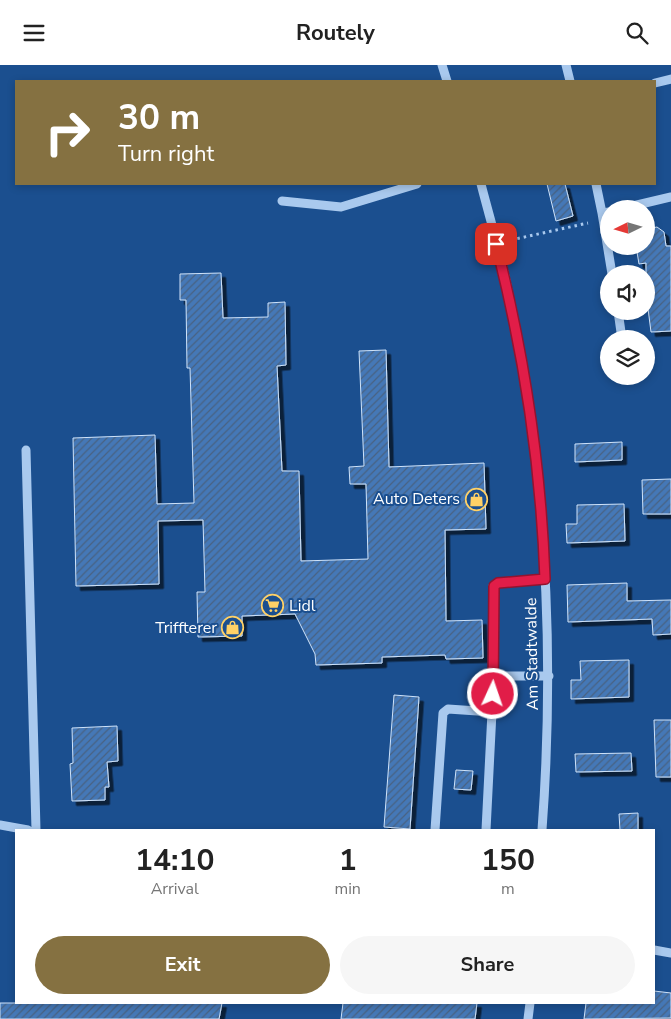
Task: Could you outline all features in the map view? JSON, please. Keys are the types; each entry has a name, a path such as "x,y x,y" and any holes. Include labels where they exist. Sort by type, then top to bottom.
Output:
{"street":[{"path":"442,65 448,80"},
{"path":"566,65 570,80"},
{"path":"656,83 671,79"},
{"path":"282,201 341,207 414,185"},
{"name":"Am Stadtwalde","path":"481,185 510,300 533,434 545,579 549,676 548,745 542,829"},
{"path":"596,185 601,200"},
{"path":"655,201 671,197"},
{"path":"26,450 36,829"},
{"path":"486,829 494,676 494,586 498,583 545,579"},
{"path":"494,676 549,676"},
{"path":"435,829 443,713 448,709 492,712"},
{"path":"0,825 22,829"},
{"path":"655,950 671,953"},
{"path":"528,1019 530,1004"}],"path":[{"path":"496,244 600,216"}],"building":[{"path":"547,185 565,185 573,216 556,221"},
{"path":"655,227 664,232 666,246 671,246 671,331 655,332 655,330 651,330 649,320 655,320 655,265 639,264 638,255 655,255"},
{"path":"221,273 223,318 268,317 268,303 285,302 286,365 277,366 282,471 299,471 301,561 368,559 366,484 350,484 349,467 364,466 359,351 386,350 389,467 484,463 486,529 445,530 446,621 482,620 483,658 446,659 445,655 382,657 382,663 316,665 315,654 295,614 242,616 242,636 198,637 197,592 205,592 203,520 158,521 159,584 76,586 73,438 155,435 157,504 194,503 190,368 187,368 186,300 180,300 180,274"},
{"path":"622,442 622,460 575,462 575,444"},
{"path":"671,479 671,514 643,514 642,480"},
{"path":"624,504 625,541 567,543 566,524 577,524 577,505"},
{"path":"627,583 627,601 671,600 671,634 653,635 652,619 568,622 567,585"},
{"path":"629,660 629,697 571,699 571,680 581,680 580,661"},
{"path":"394,695 419,697 410,829 384,827"},
{"path":"654,720 671,720 671,777 656,777"},
{"path":"117,726 118,761 107,762 109,787 105,787 105,800 72,801 70,764 73,763 72,728"},
{"path":"631,753 632,771 576,772 575,754"},
{"path":"456,770 473,771 471,790 454,789"},
{"path":"638,813 638,829 620,829 619,814"},
{"path":"655,991 671,993 671,1018 584,1019 586,1004 655,1004"},
{"path":"0,1003 222,1004 219,1019 0,1019"},
{"path":"343,1004 477,1004 475,1019 341,1019"}],"place":[{"name":"Auto Deters","path":"476,499"},
{"name":"Lidl","path":"273,606"},
{"name":"Triffterer","path":"233,628"}],"route":[{"path":"493,694 492,593 494,586 498,583 545,579 533,434 510,300 496,244"}]}
